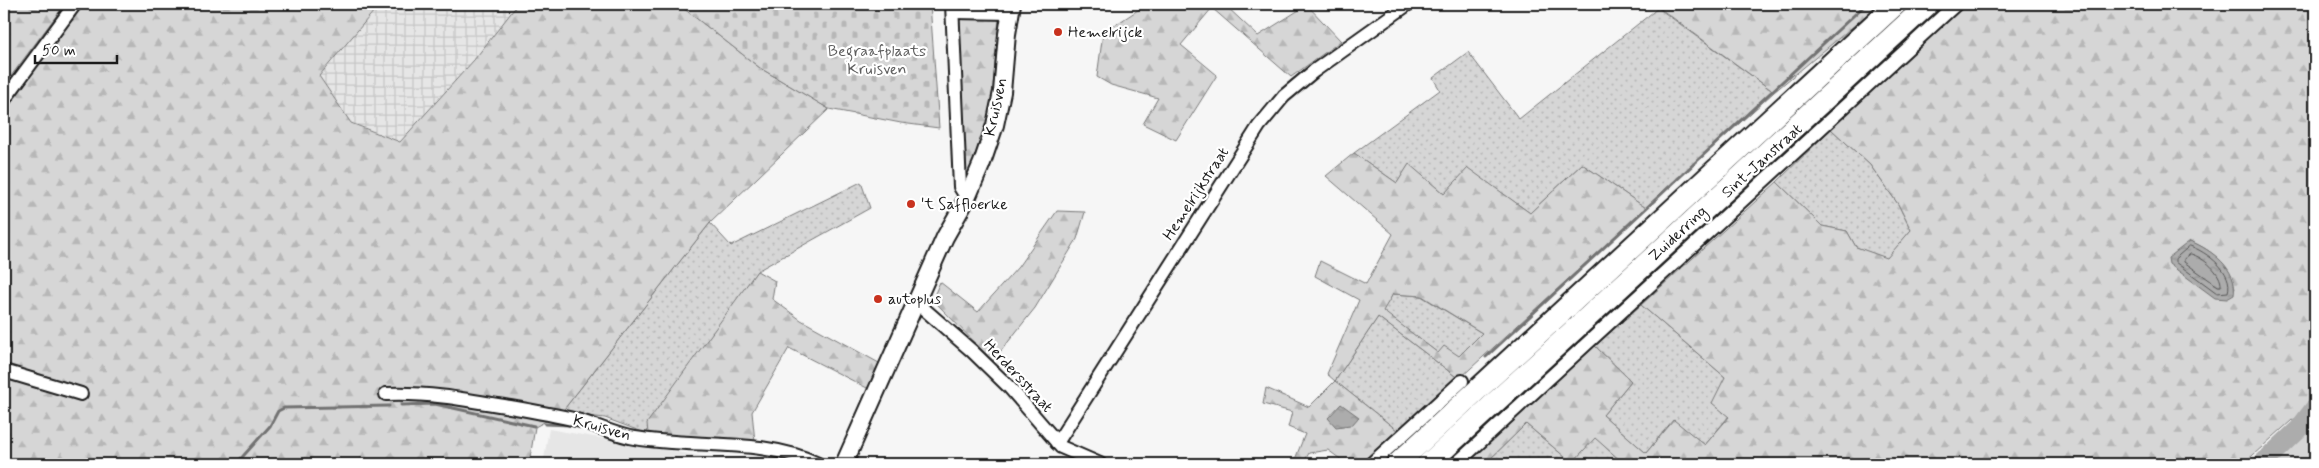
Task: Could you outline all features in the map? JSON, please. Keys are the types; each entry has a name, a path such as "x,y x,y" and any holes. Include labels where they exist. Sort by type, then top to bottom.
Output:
{"highway":[{"name":"Zuiderring","path":"1397,464 1896,4"},
{"name":"Zuiderring","path":"1428,464 1928,4"}],"street":[{"path":"5,96 75,4"},
{"name":"Hemelrijkstraat","path":"1057,443 1259,126 1284,96 1314,71 1408,4"},
{"name":"Sint-Janstraat","path":"1456,464 1956,4"},
{"name":"Kruisven","path":"844,464 945,237 967,198 995,125 1002,92 1011,8 952,8 960,187 967,198"},
{"name":"Herdersstraat","path":"916,302 972,351 1010,388 1057,443 1068,451 1100,464"},
{"path":"4,372 80,394"},
{"path":"1371,464 1462,381"},
{"name":"Kruisven","path":"386,394 421,393 482,402 578,420 632,438 659,442 770,449 791,453 818,464"}],"shaded area":[{"path":"380,4 518,4 474,60 401,142 351,123 319,76"},
{"path":"549,429 745,464 543,464"}],"green space":[{"path":"4,4 65,4 11,76 5,80"},
{"path":"82,4 380,4 319,76 351,123 400,142 474,60 518,4 678,4 760,68 829,109 710,223 561,413 535,427 529,464 4,464 4,111"},
{"name":"Begraafplaats Kruisven","path":"678,4 930,4 939,128 901,123 829,109 760,68"},
{"path":"1147,4 1224,4 1258,36 1307,5 1341,41 1291,77 1212,8 1181,45 1217,75 1176,140 1143,124 1158,98 1111,85 1097,77 1103,33"},
{"path":"1654,4 1880,4 1774,92"},
{"path":"1965,4 2315,4 2315,398 2298,424 2292,420 2243,464 1619,464 1621,461 1595,438 1572,463 1526,424 1485,464 1467,464 1595,346 1631,381 1603,415 1646,453 1674,420 1705,445 1729,417 1712,403 1725,377 1641,305 1777,182 1822,226 1847,231 1856,247 1887,258 1911,230 1898,204 1870,165 1831,129","holes":["2190,241 2219,259 2233,280 2235,289"]},
{"path":"1658,8 1774,92 1646,208 1582,164 1530,213 1468,169 1444,194 1409,165 1397,183 1354,153 1440,90 1433,78 1468,52 1519,119"},
{"path":"958,18 999,18 992,98 984,137 969,174 963,170"},
{"path":"1831,129 1870,165 1898,204 1911,230 1887,259 1856,247 1847,231 1822,226 1777,182"},
{"path":"1354,153 1397,183 1409,164 1444,194 1468,168 1530,213 1582,164 1646,208 1459,379 1378,317 1335,381 1327,374 1359,300 1315,276 1320,261 1366,284 1393,234 1326,176","holes":["1393,294 1422,296 1482,333 1459,356 1444,346 1438,353 1383,311"]},
{"path":"861,182 870,208 757,271 648,434 605,418 561,413 710,223 731,246"},
{"path":"1057,211 1085,212 1077,239 1035,308 993,361 933,298 940,282 978,312 1018,267"},
{"path":"757,271 775,281 772,299 801,320 879,363 869,389 789,348 752,412 755,442 648,434 647,423"},
{"path":"1393,294 1421,296 1482,333 1459,356 1438,353 1382,311"},
{"path":"1641,305 1725,377 1729,416 1705,445 1673,420 1646,453 1603,415 1631,381 1595,346"},
{"path":"1378,317 1459,379 1398,431 1335,381"},
{"path":"1335,381 1398,431 1363,464 1347,464 1328,450 1309,453 1303,464 1294,462 1305,434 1288,427 1292,412 1263,404 1266,388 1309,407"},
{"path":"2315,418 2315,464 2272,464 2308,430"},
{"path":"1526,424 1572,463 1595,437 1621,462 1619,464 1485,464"}],"water":[{"path":"2190,241 2215,255 2228,269 2232,277 2234,295 2227,299 2215,298 2169,264 2168,258"},
{"path":"1341,404 1359,417 1351,426 1336,427 1328,418"}],"waterway":[{"path":"1486,357 1866,4"},
{"path":"401,405 435,404 534,426"},
{"path":"236,464 270,426 278,411 284,408 389,406"},
{"path":"2262,464 2299,429 2315,408"},
{"path":"545,424 570,425"}],"place":[{"name":"Hemelrijck","path":"1058,32"},
{"name":"'t Saffloerke","path":"911,204"},
{"name":"autoplus","path":"878,299"}]}
